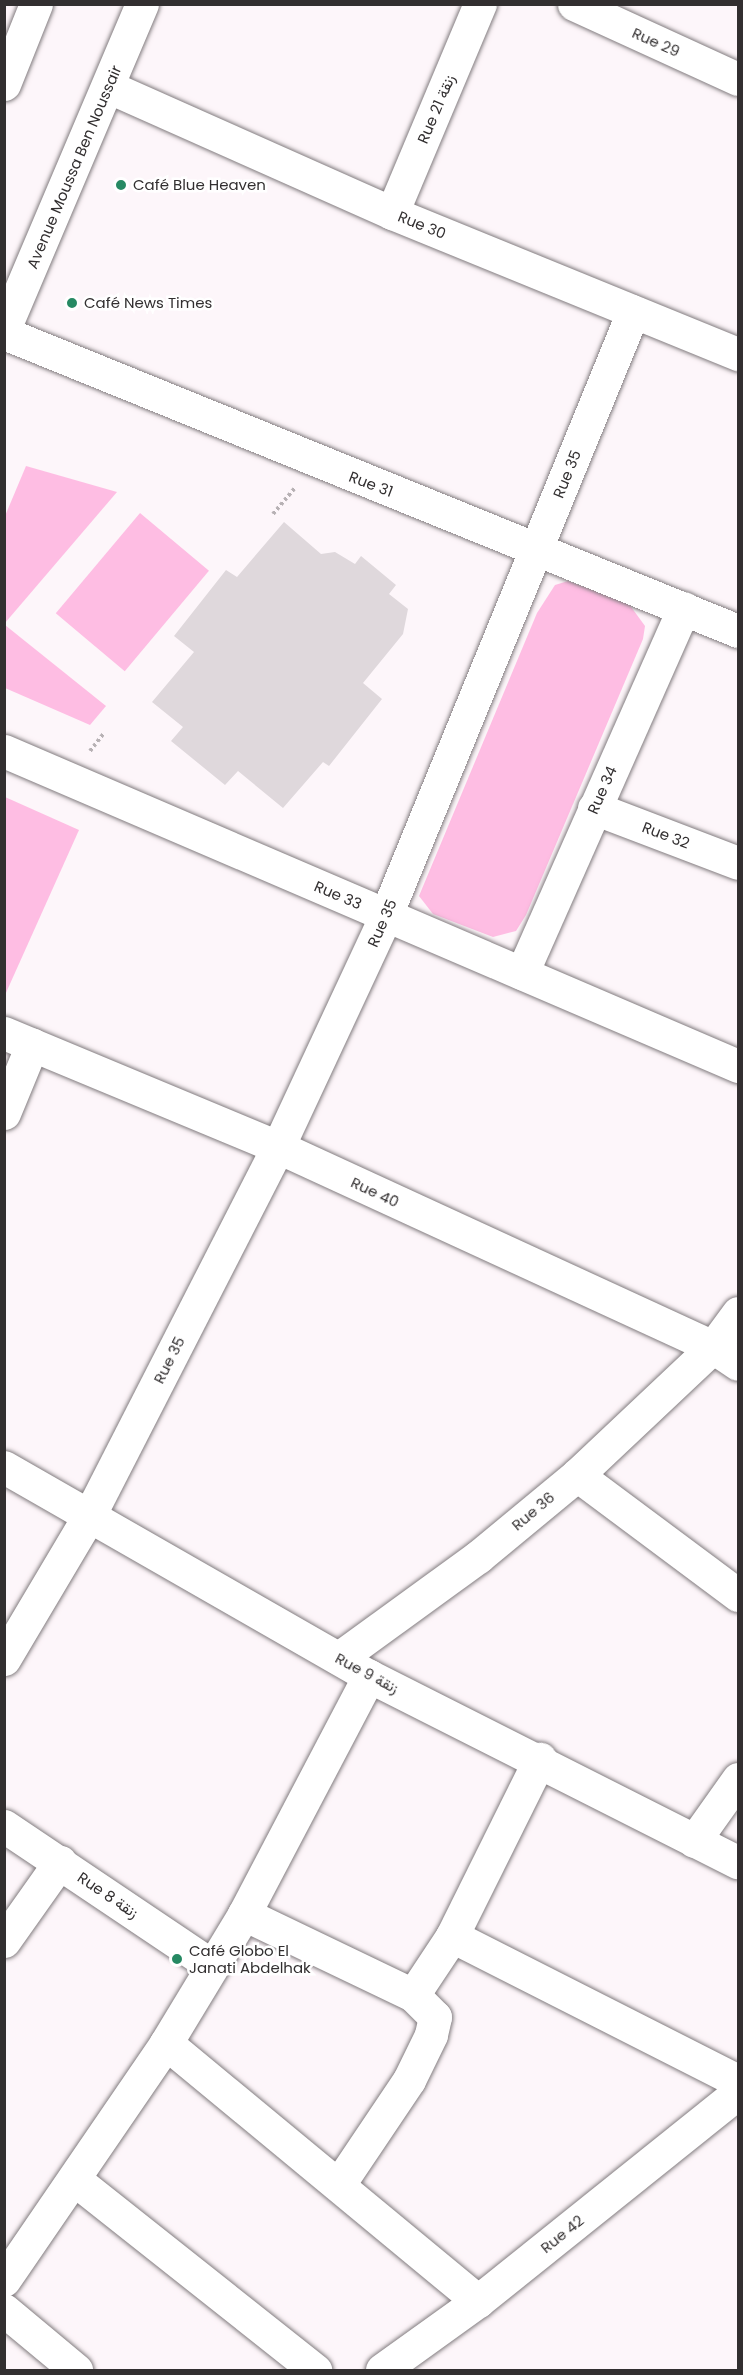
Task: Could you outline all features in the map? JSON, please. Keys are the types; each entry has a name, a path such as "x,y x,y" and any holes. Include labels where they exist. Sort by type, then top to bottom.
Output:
{"street":[{"path":"4,84 36,4"},
{"name":"Avenue Moussa Ben Noussair","path":"4,331 109,87 142,4"},
{"name":"Rue 21 زنقة","path":"392,213 480,4"},
{"name":"Rue 29","path":"574,4 738,79"},
{"name":"Rue 30","path":"109,87 392,213 738,354"},
{"name":"Rue 35","path":"89,1516 278,1147 386,915 633,312"},
{"name":"Rue 31","path":"4,331 738,632"},
{"name":"Rue 34","path":"522,972 684,608"},
{"name":"Rue 33","path":"4,751 738,1066"},
{"name":"Rue 32","path":"594,808 738,863"},
{"path":"4,1113 18,1039"},
{"name":"Rue 40","path":"18,1039 278,1147 726,1356"},
{"name":"Rue 36","path":"339,1658 478,1557 577,1474 726,1356 738,1313"},
{"name":"Rue 9 زنقة","path":"4,1467 369,1676 540,1759 738,1862"},
{"path":"577,1474 738,1595"},
{"path":"4,1659 89,1516"},
{"path":"4,2280 166,2043 211,1965 244,1914 369,1676"},
{"path":"413,1995 452,1935 540,1759"},
{"path":"694,1841 738,1779"},
{"name":"Rue 8 زنقة","path":"4,1826 211,1965"},
{"path":"4,1941 60,1862"},
{"path":"244,1914 413,1995 432,2010 432,2035 409,2080 339,2184"},
{"path":"452,1935 738,2081"},
{"path":"166,2043 478,2301"},
{"name":"Rue 42","path":"382,2370 478,2301 738,2093"},
{"path":"74,2179 315,2370"},
{"path":"4,2310 76,2370"}],"shaded area":[{"path":"26,466 117,492 5,623 5,516"},
{"path":"140,513 209,571 125,671 56,613"},
{"path":"568,581 629,604 645,626 643,639 526,915 516,931 493,937 433,914 419,896 537,613 555,585"},
{"path":"5,625 106,706 90,725 5,688"},
{"path":"5,797 79,830 5,995"}],"building":[{"path":"284,522 321,554 335,552 355,564 361,556 396,585 389,594 408,609 403,634 363,683 382,699 329,766 323,762 283,808 238,771 225,785 171,741 183,727 152,702 194,652 174,636 226,570 237,577"}],"place":[{"name":"Café Blue Heaven","path":"121,185"},
{"name":"Café News Times","path":"72,303"},
{"name":"Café Globo El Janati Abdelhak","path":"177,1959"}]}
